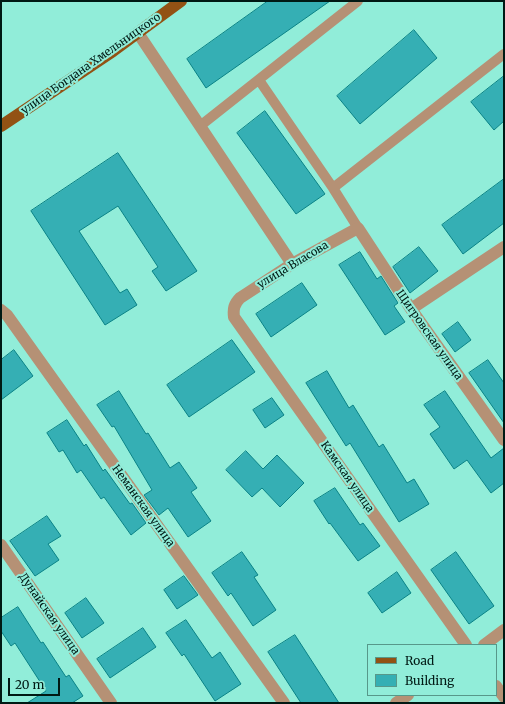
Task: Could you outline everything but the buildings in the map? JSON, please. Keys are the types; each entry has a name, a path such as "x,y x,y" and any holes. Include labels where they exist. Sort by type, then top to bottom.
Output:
{"main road":[{"name":"улица Богдана Хмельницкого","path":"1,126 113,51 181,1"}],"street":[{"path":"138,33 292,264"},
{"name":"улица Власова","path":"233,307 240,298 292,264 358,228"},
{"name":"Щигровская улица","path":"358,228 411,310 504,440"},
{"path":"411,310 504,246"},
{"name":"Камская улица","path":"233,307 234,317 465,644"},
{"name":"Неманская улица","path":"1,310 7,315 284,703"},
{"name":"Дунайская улица","path":"1,545 111,703"},
{"path":"485,644 504,630"},
{"path":"497,687 504,697"},
{"path":"396,703 406,696"}],"lane":[{"path":"200,126 358,1"},
{"path":"333,188 504,54"},
{"path":"259,80 333,188 358,228"}]}
